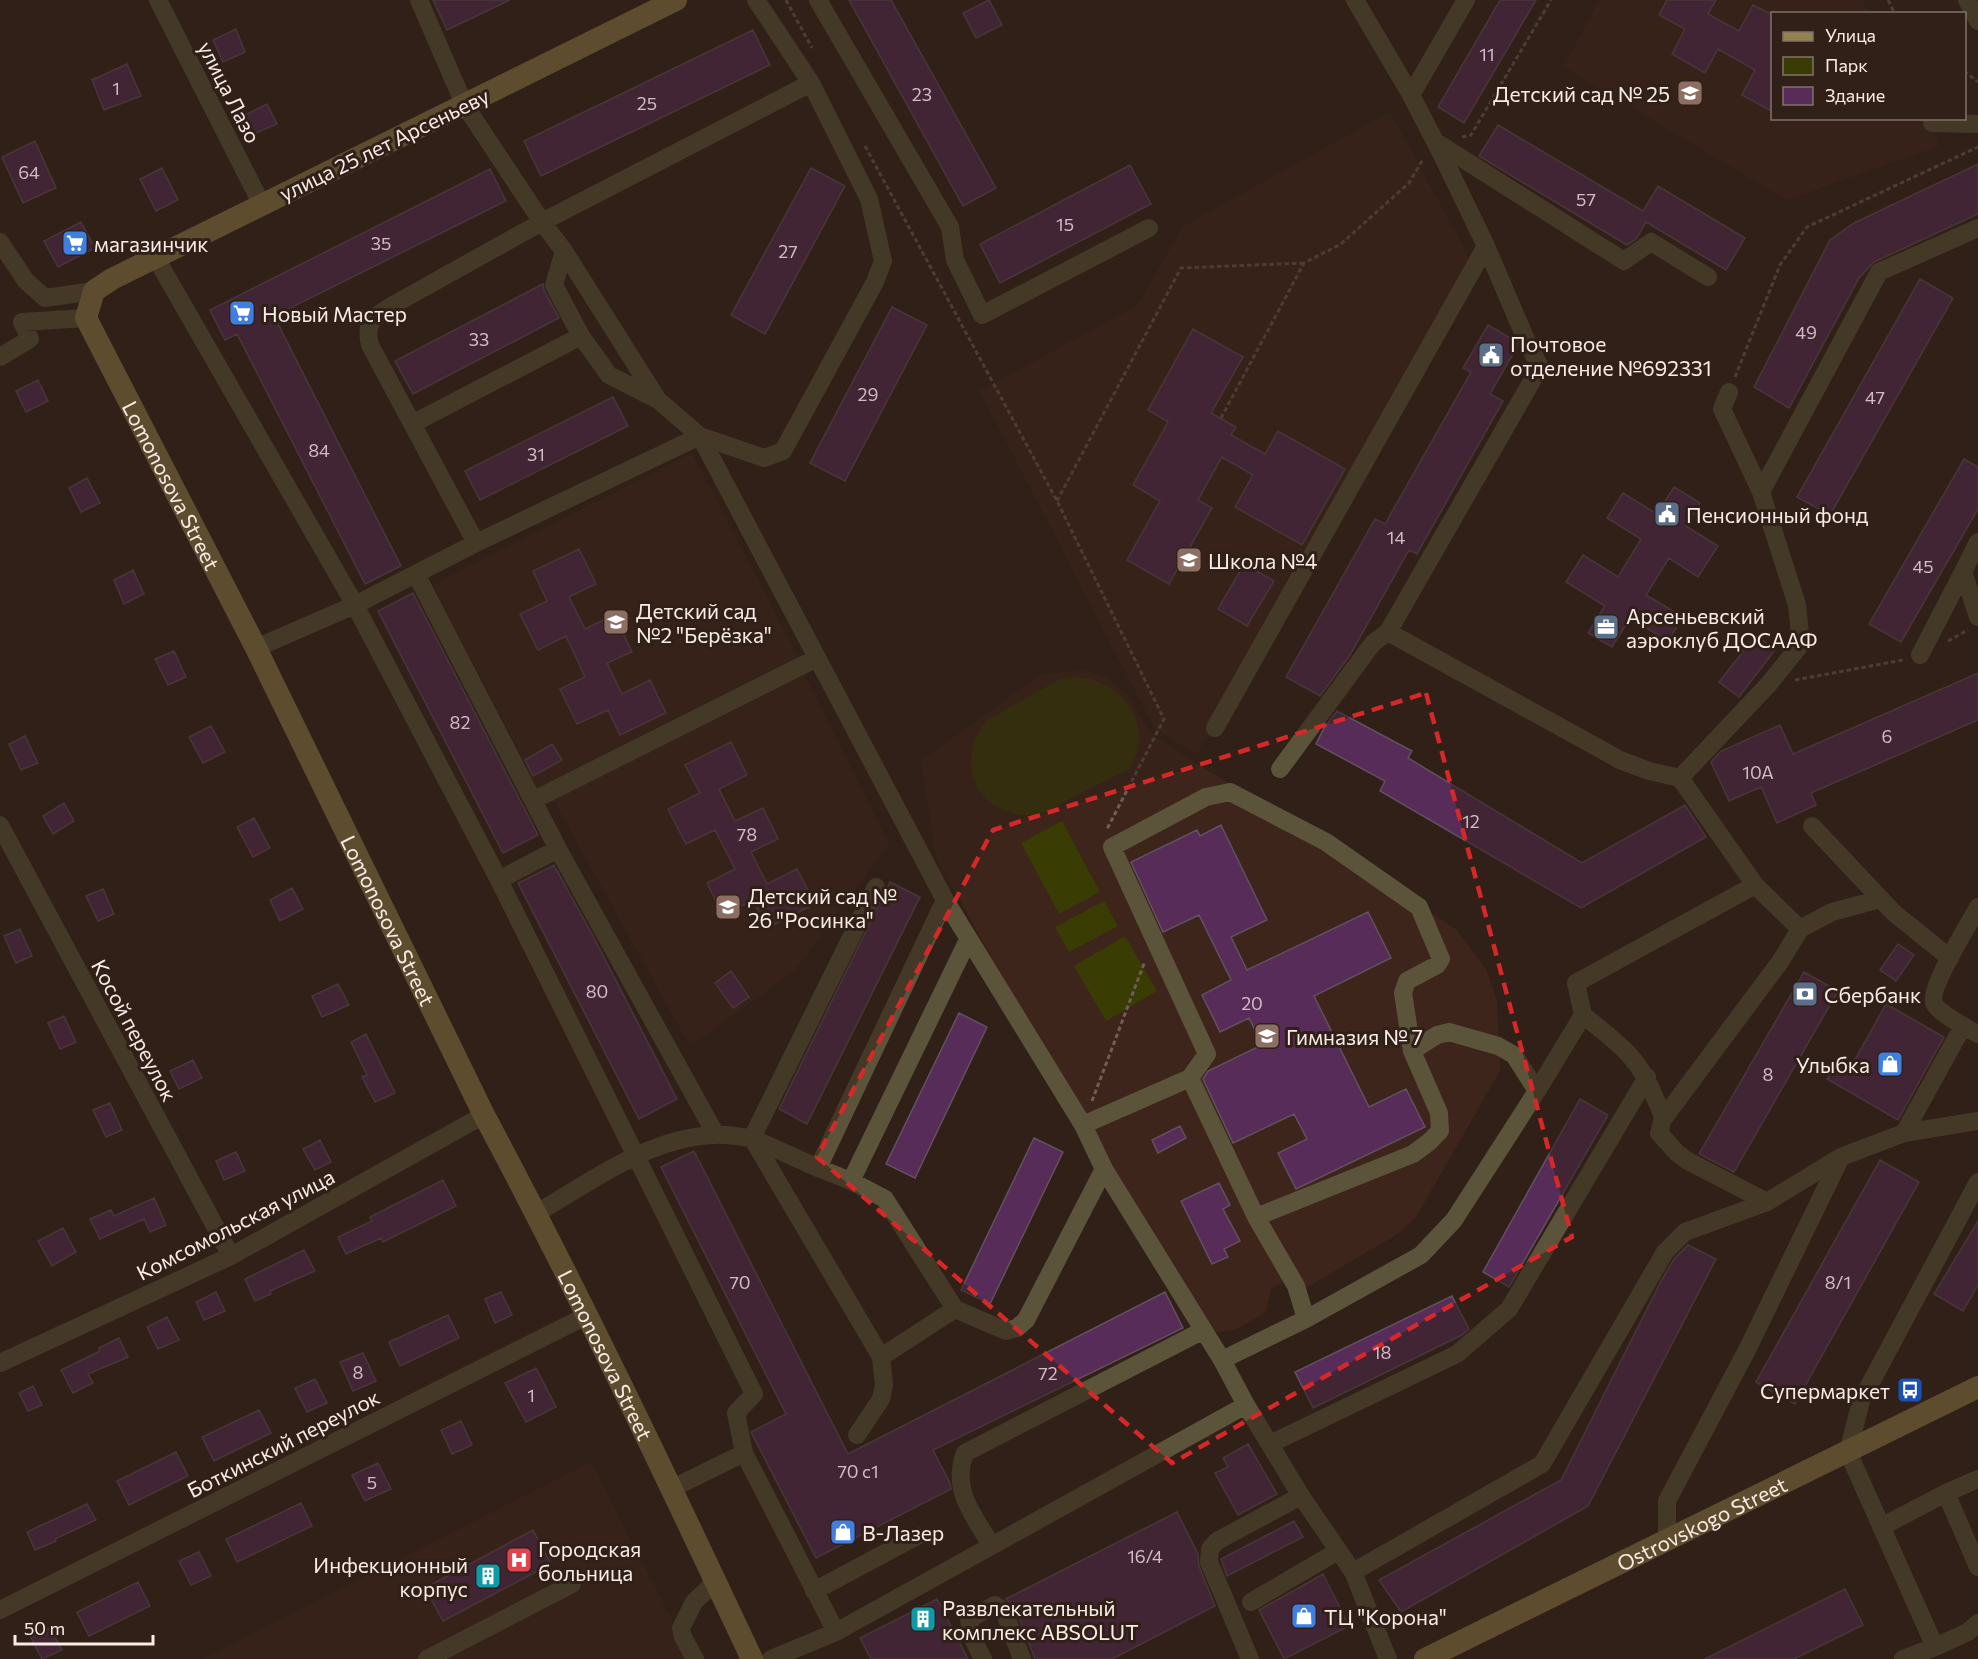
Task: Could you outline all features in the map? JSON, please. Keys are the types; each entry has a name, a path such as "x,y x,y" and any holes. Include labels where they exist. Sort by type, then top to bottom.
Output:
{"main road":[{"name":"улица 25 лет Арсеньеву","path":"94,291 112,279 676,0"},
{"path":"86,318 94,291"},
{"name":"Lomonosova Street","path":"86,318 256,648 484,1115 536,1214 671,1489 752,1659"},
{"name":"Ostrovskogo Street","path":"1425,1659 1978,1387"}],"street":[{"name":"улица Лазо","path":"158,0 262,205"},
{"path":"419,0 464,104 542,222 564,251 658,400"},
{"path":"256,648 355,604 476,543 700,436 764,458 783,451 875,282 883,261 869,199 811,82 756,0"},
{"path":"818,0 950,227 955,260 982,315 1149,228"},
{"path":"1280,769 1373,643 1388,632 1540,367 1486,246 1411,94 1355,0"},
{"path":"1411,94 1466,0"},
{"path":"1967,0 1978,21"},
{"path":"476,543 370,345 367,332 372,320 393,305 542,222 811,82"},
{"path":"1932,123 1978,124"},
{"path":"1434,141 1624,261 1651,242 1708,277"},
{"path":"1761,492 1879,272 1978,228"},
{"path":"0,242 26,281 45,298 94,291"},
{"path":"1215,728 1486,246"},
{"path":"564,251 554,285 580,336 609,375 658,400 700,436 945,900 1083,1125 1104,1168 1202,1331 1222,1360 1246,1405 1301,1496 1353,1572 1388,1659"},
{"path":"156,258 355,604 499,880 754,1394 736,1413 744,1453 836,1632"},
{"path":"0,357 30,339 22,322 86,318"},
{"path":"412,424 580,336"},
{"path":"1680,778 1768,685 1801,644 1797,605 1761,492 1722,409 1729,392"},
{"path":"1920,655 1978,542"},
{"path":"1963,572 1973,624"},
{"path":"416,574 558,849 716,1135"},
{"path":"1388,632 1620,760 1649,771 1680,778 1755,885 1800,929"},
{"path":"534,800 817,658"},
{"path":"1083,1125 1190,1078 1207,1054 1112,847 1206,797 1230,792 1326,842 1419,907 1441,959 1437,965 1407,981 1403,993 1412,1051 1439,1113 1440,1131 1413,1154 1256,1217"},
{"name":"Косой переулок","path":"0,825 231,1257"},
{"path":"1812,825 1880,899 1950,958"},
{"path":"499,880 558,849"},
{"path":"1664,1119 1647,1077 1632,1056 1583,1015 1576,983 1755,885"},
{"path":"752,1138 876,886"},
{"path":"1767,1202 1677,1154 1659,1133 1664,1119 1780,962 1800,929 1832,912 1880,899"},
{"path":"818,1168 945,900"},
{"path":"1905,1133 1970,1030 1935,1005 1933,997 1950,958 1978,907"},
{"path":"851,1181 968,940"},
{"path":"1222,1360 1306,1319 1421,1255 1454,1220 1583,1015"},
{"path":"1412,1051 1437,1035 1449,1032 1498,1046 1514,1054 1537,1091"},
{"path":"1270,1444 1456,1354 1509,1309 1647,1077"},
{"path":"1190,1078 1256,1217 1296,1286 1306,1319"},
{"name":"Комсомольская улица","path":"0,1363 231,1257 484,1115"},
{"path":"1353,1572 1542,1464 1665,1252 1685,1232 1767,1202 1841,1157 1905,1133 1978,1121"},
{"path":"536,1214 635,1156 675,1141 716,1135 752,1138 851,1181 885,1199 955,1309 1006,1331 1017,1328 1026,1320 1104,1168"},
{"path":"752,1138 881,1357 884,1385 881,1400 857,1435"},
{"path":"1667,1540 1667,1502 1747,1350 1841,1157"},
{"path":"1935,1647 1848,1452 1861,1401 1978,1182"},
{"path":"881,1357 955,1309"},
{"name":"Боткинский переулок","path":"0,1610 586,1316"},
{"path":"991,1545 963,1496 959,1469 965,1453 1202,1331"},
{"path":"771,1659 836,1632 1246,1405"},
{"path":"671,1489 744,1453"},
{"path":"1881,1527 1978,1479"},
{"path":"1946,1494 1978,1567"},
{"path":"1250,1659 1209,1562 1210,1549 1217,1541 1301,1496"},
{"path":"814,1591 917,1536"},
{"path":"1251,1602 1338,1551"},
{"path":"695,1659 683,1637 681,1628 694,1602 716,1582"},
{"path":"434,1657 572,1584"},
{"path":"983,1659 971,1635 969,1619 995,1605 1004,1611 1022,1659"},
{"path":"1912,1657 1968,1632 1978,1623"}],"path":[{"path":"786,0 814,52"},
{"path":"1058,501 1181,268 1304,263 1341,244 1409,183 1434,141 1471,135 1551,0"},
{"path":"1966,71 1978,82"},
{"path":"865,146 1058,501 1164,719 1104,836"},
{"path":"1729,392 1780,265 1807,227 1978,147"},
{"path":"1221,418 1304,263"},
{"path":"1768,685 1901,661 1920,655 1973,624"},
{"path":"1083,1125 1146,959"}],"highlighted area":[{"path":"1426,693 1572,1237 1172,1463 817,1157 993,830"}],"shaded area":[{"name":"Детский сад № 25","path":"1599,0 1862,0 1868,12 1771,12 1771,120 1929,120 1939,146 1787,200 1564,67"},
{"name":"Школа №4","path":"1390,112 1477,272 1197,754 1155,729 980,391 1137,306 1183,227"},
{"name":"Детский сад №2 \"Берёзка\"","path":"692,453 799,659 540,792 433,585"},
{"name":"Гимназия № 7","path":"1086,670 1108,679 1129,697 1150,733 1456,929 1486,969 1497,1000 1500,1071 1416,1217 1399,1233 1301,1291 1286,1281 1271,1289 1266,1312 1235,1330 1212,1332 1197,1325 936,858 921,761 1042,674"},
{"name":"Детский сад № 26 \"Росинка\"","path":"803,672 889,844 796,969 690,1046 552,797"},
{"name":"Городская больница","path":"591,1462 692,1659 203,1659"}],"green space":[{"path":"1072,677 1105,685 1127,703 1133,713 1139,735 1135,758 1129,769 1043,813 1020,815 992,804 978,790 971,765 972,750 986,721 1060,679"},
{"path":"1062,821 1100,892 1059,914 1021,843"},
{"path":"1104,901 1118,926 1069,952 1055,927"},
{"path":"1125,936 1157,991 1106,1021 1074,966"}],"building":[{"path":"433,0 510,0 447,30"},
{"path":"849,0 891,0 996,188 963,206"},
{"path":"989,0 1002,25 976,38 963,13"},
{"path":"1500,0 1536,0 1464,123 1438,107"},
{"path":"1667,0 1716,0 1708,14 1739,31 1753,5 1771,14 1771,111 1742,95 1755,70 1718,49 1705,73 1672,54 1685,29 1659,15"},
{"path":"236,29 245,52 223,62 213,40"},
{"path":"753,30 770,65 541,176 524,141"},
{"path":"127,64 141,96 104,110 92,80"},
{"path":"267,104 277,124 254,134 245,115"},
{"path":"1498,125 1643,211 1658,186 1745,238 1726,270 1646,222 1636,239 1627,245 1479,156"},
{"path":"35,141 56,188 23,203 2,157"},
{"path":"1978,164 1978,214 1874,262 1870,266 1859,278 1789,408 1754,387 1830,240 1854,223"},
{"path":"1130,165 1151,204 1000,283 980,244"},
{"path":"162,168 178,200 156,211 140,179"},
{"path":"811,168 845,186 765,334 731,315"},
{"path":"490,169 506,201 274,316 401,566 365,584 237,334 225,340 210,310"},
{"path":"81,222 95,248 58,267 44,241"},
{"path":"1920,279 1953,298 1830,515 1797,497"},
{"path":"543,284 559,318 413,394 395,361"},
{"path":"892,307 927,325 845,481 810,463"},
{"path":"1488,325 1514,340 1517,347 1490,394 1503,401 1417,554 1409,550 1350,655 1320,696 1286,677 1375,519 1385,524 1471,372 1463,368"},
{"path":"1193,329 1243,357 1211,413 1236,427 1231,435 1265,454 1278,431 1345,469 1302,545 1235,507 1253,475 1222,457 1198,500 1212,508 1169,584 1127,560 1160,501 1133,485 1168,422 1148,410"},
{"path":"38,380 48,401 26,412 16,391"},
{"path":"613,397 628,426 480,500 465,471"},
{"path":"1964,459 1978,467 1978,509 1901,642 1869,624"},
{"path":"87,478 100,503 81,512 69,488"},
{"path":"1674,487 1700,503 1686,526 1718,546 1698,577 1669,558 1646,595 1683,617 1668,641 1630,618 1612,647 1588,633 1605,606 1566,582 1583,555 1618,577 1641,539 1607,518 1623,493 1657,514"},
{"path":"579,549 596,584 569,597 585,629 614,615 632,652 607,663 622,694 650,680 666,713 620,735 608,710 577,724 560,689 585,677 566,636 538,650 520,614 547,601 533,571"},
{"path":"1244,564 1274,581 1247,626 1218,609"},
{"path":"133,570 144,594 124,604 114,580"},
{"path":"413,593 538,835 503,853 378,611"},
{"path":"1756,635 1775,650 1739,697 1719,682"},
{"path":"174,651 186,677 168,685 155,659"},
{"path":"1978,673 1978,720 1811,793 1816,805 1777,823 1761,787 1729,801 1711,762 1721,751 1780,725 1793,754"},
{"path":"1337,711 1412,751 1408,758 1582,863 1685,805 1706,837 1581,908 1380,791 1385,781 1316,744 1324,728"},
{"path":"211,726 225,752 203,763 189,737"},
{"path":"25,736 38,763 21,770 9,744"},
{"path":"731,742 747,775 719,789 735,821 763,808 778,839 751,852 767,884 797,869 815,904 767,928 753,900 723,915 707,883 735,869 715,830 686,844 668,809 700,793 685,765"},
{"path":"552,744 562,760 533,776 525,760"},
{"path":"64,803 74,821 53,834 43,816"},
{"path":"254,818 270,848 253,857 237,827"},
{"path":"1221,825 1267,920 1231,937 1247,970 1368,912 1391,958 1314,996 1369,1107 1406,1089 1425,1127 1296,1189 1278,1153 1307,1139 1294,1114 1233,1143 1203,1079 1208,1071 1262,1045 1249,1018 1220,1032 1202,995 1231,980 1199,915 1163,932 1131,862 1197,830 1200,836"},
{"path":"554,865 677,1099 639,1119 518,883"},
{"path":"890,882 920,897 807,1124 779,1109"},
{"path":"292,888 303,909 280,921 270,900"},
{"path":"103,889 114,914 98,921 86,896"},
{"path":"20,929 32,956 16,963 4,936"},
{"path":"1898,944 1914,955 1896,981 1880,970"},
{"path":"731,971 749,997 733,1008 715,983"},
{"path":"1804,972 1838,991 1734,1172 1699,1154"},
{"path":"338,984 349,1005 322,1017 312,996"},
{"path":"1886,1004 1944,1037 1898,1120 1827,1079 1840,1058 1852,1065"},
{"path":"959,1013 987,1027 915,1178 886,1164"},
{"path":"64,1016 76,1042 60,1049 48,1023"},
{"path":"366,1034 395,1093 375,1102 362,1077 367,1075 351,1042"},
{"path":"193,1060 202,1078 179,1089 170,1071"},
{"path":"1580,1099 1608,1115 1509,1287 1483,1272"},
{"path":"110,1103 122,1130 106,1137 93,1110"},
{"path":"1180,1126 1186,1138 1158,1153 1152,1140"},
{"path":"1034,1138 1063,1152 990,1304 961,1290"},
{"path":"320,1140 331,1162 315,1170 303,1149"},
{"path":"694,1151 848,1454 1165,1292 1183,1328 933,1450 951,1489 816,1558 751,1432 786,1414 661,1167"},
{"path":"236,1152 245,1171 224,1180 216,1161"},
{"path":"1880,1160 1919,1182 1795,1404 1756,1382"},
{"path":"443,1180 456,1206 383,1242 381,1238 346,1254 338,1237 372,1221 370,1217"},
{"path":"1219,1183 1230,1205 1223,1209 1240,1241 1224,1249 1228,1257 1212,1264 1181,1201"},
{"path":"154,1198 166,1225 150,1232 144,1219 100,1239 90,1219 111,1210 114,1216"},
{"path":"1978,1221 1978,1285 1963,1311 1934,1294"},
{"path":"63,1228 76,1252 52,1266 38,1241"},
{"path":"1688,1245 1716,1259 1588,1506 1401,1612 1379,1580 1561,1480 1661,1281 1674,1259"},
{"path":"304,1250 315,1271 270,1291 271,1294 255,1301 245,1279"},
{"path":"216,1292 225,1311 204,1320 196,1302"},
{"path":"501,1292 512,1315 495,1323 485,1299"},
{"path":"1452,1296 1469,1329 1462,1335 1313,1408 1295,1372"},
{"path":"448,1315 459,1338 400,1366 389,1342"},
{"path":"167,1317 179,1340 158,1349 147,1327"},
{"path":"119,1338 128,1357 88,1374 93,1383 73,1393 61,1370 100,1351 99,1348"},
{"path":"363,1353 376,1381 353,1391 340,1362"},
{"path":"536,1368 556,1407 526,1422 505,1383"},
{"path":"315,1379 327,1403 307,1412 295,1388"},
{"path":"33,1386 42,1405 28,1411 19,1393"},
{"path":"259,1410 271,1433 214,1461 202,1437"},
{"path":"461,1421 472,1445 452,1454 441,1430"},
{"path":"1248,1444 1277,1494 1238,1515 1215,1473 1228,1467 1223,1458"},
{"path":"176,1452 188,1476 129,1505 117,1481"},
{"path":"378,1463 391,1489 365,1501 352,1475"},
{"path":"301,1503 312,1526 237,1562 226,1539"},
{"path":"87,1504 96,1520 35,1550 27,1532"},
{"path":"1177,1512 1198,1554 1199,1566 1215,1606 1112,1659 1035,1659 1015,1607 1006,1599"},
{"path":"1294,1521 1303,1537 1227,1576 1221,1559"},
{"name":"Инфекционный корпус","path":"533,1530 551,1564 443,1621 425,1588"},
{"path":"199,1552 211,1576 191,1585 179,1561"},
{"name":"ТЦ \"Корона\"","path":"1323,1574 1349,1626 1284,1659 1259,1610"},
{"path":"138,1582 150,1606 89,1636 77,1612"},
{"path":"1845,1589 1863,1625 1794,1659 1705,1659"},
{"name":"Развлекательный комплекс ABSOLUT","path":"937,1599 968,1659 871,1659 860,1638"},
{"path":"50,1627 62,1650 42,1659 30,1636"}],"place":[{"name":"Детский сад № 25","path":"1690,93"},
{"name":"магазинчик","path":"75,243"},
{"name":"Новый Мастер","path":"242,313"},
{"name":"Почтовое отделение №692331","path":"1491,355"},
{"name":"Пенсионный фонд","path":"1667,514"},
{"name":"Школа №4","path":"1189,560"},
{"name":"Детский сад №2 \"Берёзка\"","path":"616,622"},
{"name":"Арсеньевский аэроклуб ДОСААФ","path":"1606,627"},
{"name":"Детский сад № 26 \"Росинка\"","path":"728,907"},
{"name":"Сбербанк","path":"1805,994"},
{"name":"Гимназия № 7","path":"1267,1036"},
{"name":"Улыбка","path":"1890,1064"},
{"name":"Супермаркет","path":"1910,1390"},
{"name":"В-Лазер","path":"843,1532"},
{"name":"Городская больница","path":"519,1560"},
{"name":"Инфекционный корпус","path":"488,1576"},
{"name":"ТЦ \"Корона\"","path":"1304,1616"},
{"name":"Развлекательный комплекс ABSOLUT","path":"923,1619"}]}
